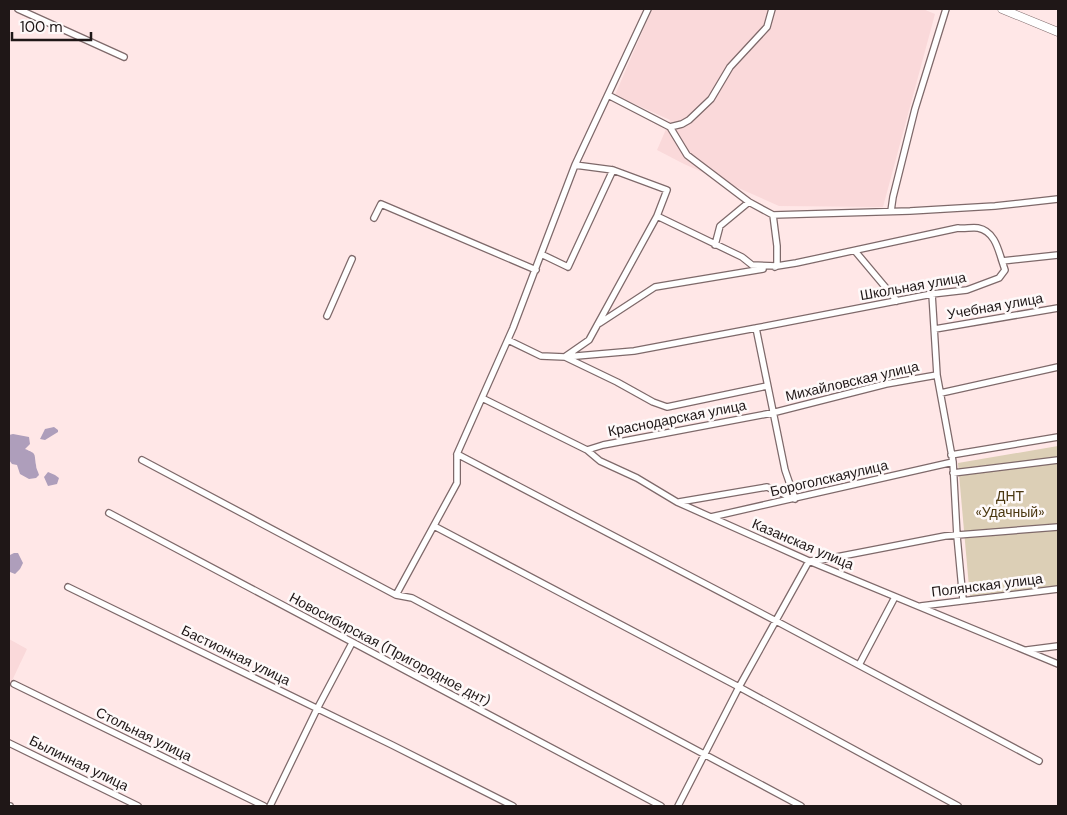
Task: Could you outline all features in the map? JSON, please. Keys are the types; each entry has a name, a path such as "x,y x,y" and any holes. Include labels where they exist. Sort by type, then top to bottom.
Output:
{"main road":[{"path":"1002,9 1058,32"}],"street":[{"path":"18,9 124,57"},
{"path":"396,595 457,483 457,454 508,340 575,165 648,9"},
{"path":"670,127 689,120 711,99 730,67 767,27 772,9"},
{"path":"891,211 894,190 915,109 946,9"},
{"path":"608,95 670,127 688,155 748,202 773,215 995,206 1058,199"},
{"path":"565,358 589,340 657,216 667,190 613,170 575,165"},
{"path":"541,254 568,267 613,170"},
{"path":"715,245 720,226 748,202"},
{"path":"374,218 381,204 536,270"},
{"path":"773,215 777,246 777,266"},
{"path":"657,216 742,257 752,266 777,266"},
{"path":"598,324 655,287 777,266 958,228 979,228 996,240 1002,261 1058,255"},
{"path":"855,250 897,301"},
{"path":"326,316 352,259"},
{"name":"Школьная улица","path":"565,358 634,351 932,294 967,290 999,278 1005,270 1002,261"},
{"path":"932,294 937,375 952,458 956,536 963,600"},
{"name":"Учебная улица","path":"935,329 1058,308"},
{"path":"756,328 785,470 795,499"},
{"path":"508,340 541,356 565,358 617,382 653,402 667,407 767,386"},
{"path":"941,393 1058,367"},
{"name":"Михайловская улица","path":"772,412 886,384 937,375"},
{"name":"Казанская улица","path":"482,398 587,450 600,461 637,478 677,502 809,561 1058,664"},
{"name":"Краснодарская улица","path":"587,450 603,445 772,412"},
{"name":"Бороголскаяулица","path":"711,517 795,499 952,458 1058,437"},
{"path":"457,454 1039,761"},
{"path":"142,460 396,595 412,598 801,806"},
{"path":"953,473 1058,460"},
{"path":"677,502 767,487 795,499"},
{"name":"Новосибирская (Пригородное днт)","path":"109,513 660,806"},
{"path":"434,526 739,687 958,806"},
{"path":"678,806 739,687 809,561 946,536 1058,527"},
{"name":"Бастионная улица","path":"68,587 513,806"},
{"name":"Полянская улица","path":"919,606 1058,589"},
{"path":"859,665 895,597"},
{"path":"270,806 317,709 352,643"},
{"path":"1025,650 1058,646"},
{"name":"Стольная улица","path":"14,684 264,806"},
{"name":"Былинная улица","path":"9,743 138,806"},
{"path":"494,806 497,799"}],"shaded area":[{"path":"652,9 923,9 935,14 883,207 779,206 657,150 670,120 615,95"},
{"path":"54,427 58,432 45,440 40,439 45,429"},
{"path":"9,435 29,437 30,444 25,449 34,454 39,475 36,478 29,479 20,474 17,465 12,464 9,460"},
{"path":"48,472 59,478 57,484 48,486 44,477"},
{"path":"18,553 23,563 15,574 10,572 9,560 10,555"},
{"path":"9,639 27,649 9,687"}],"green space":[{"name":"ДНТ «Удачный»","path":"1058,446 1058,587 970,598 958,463"}]}
